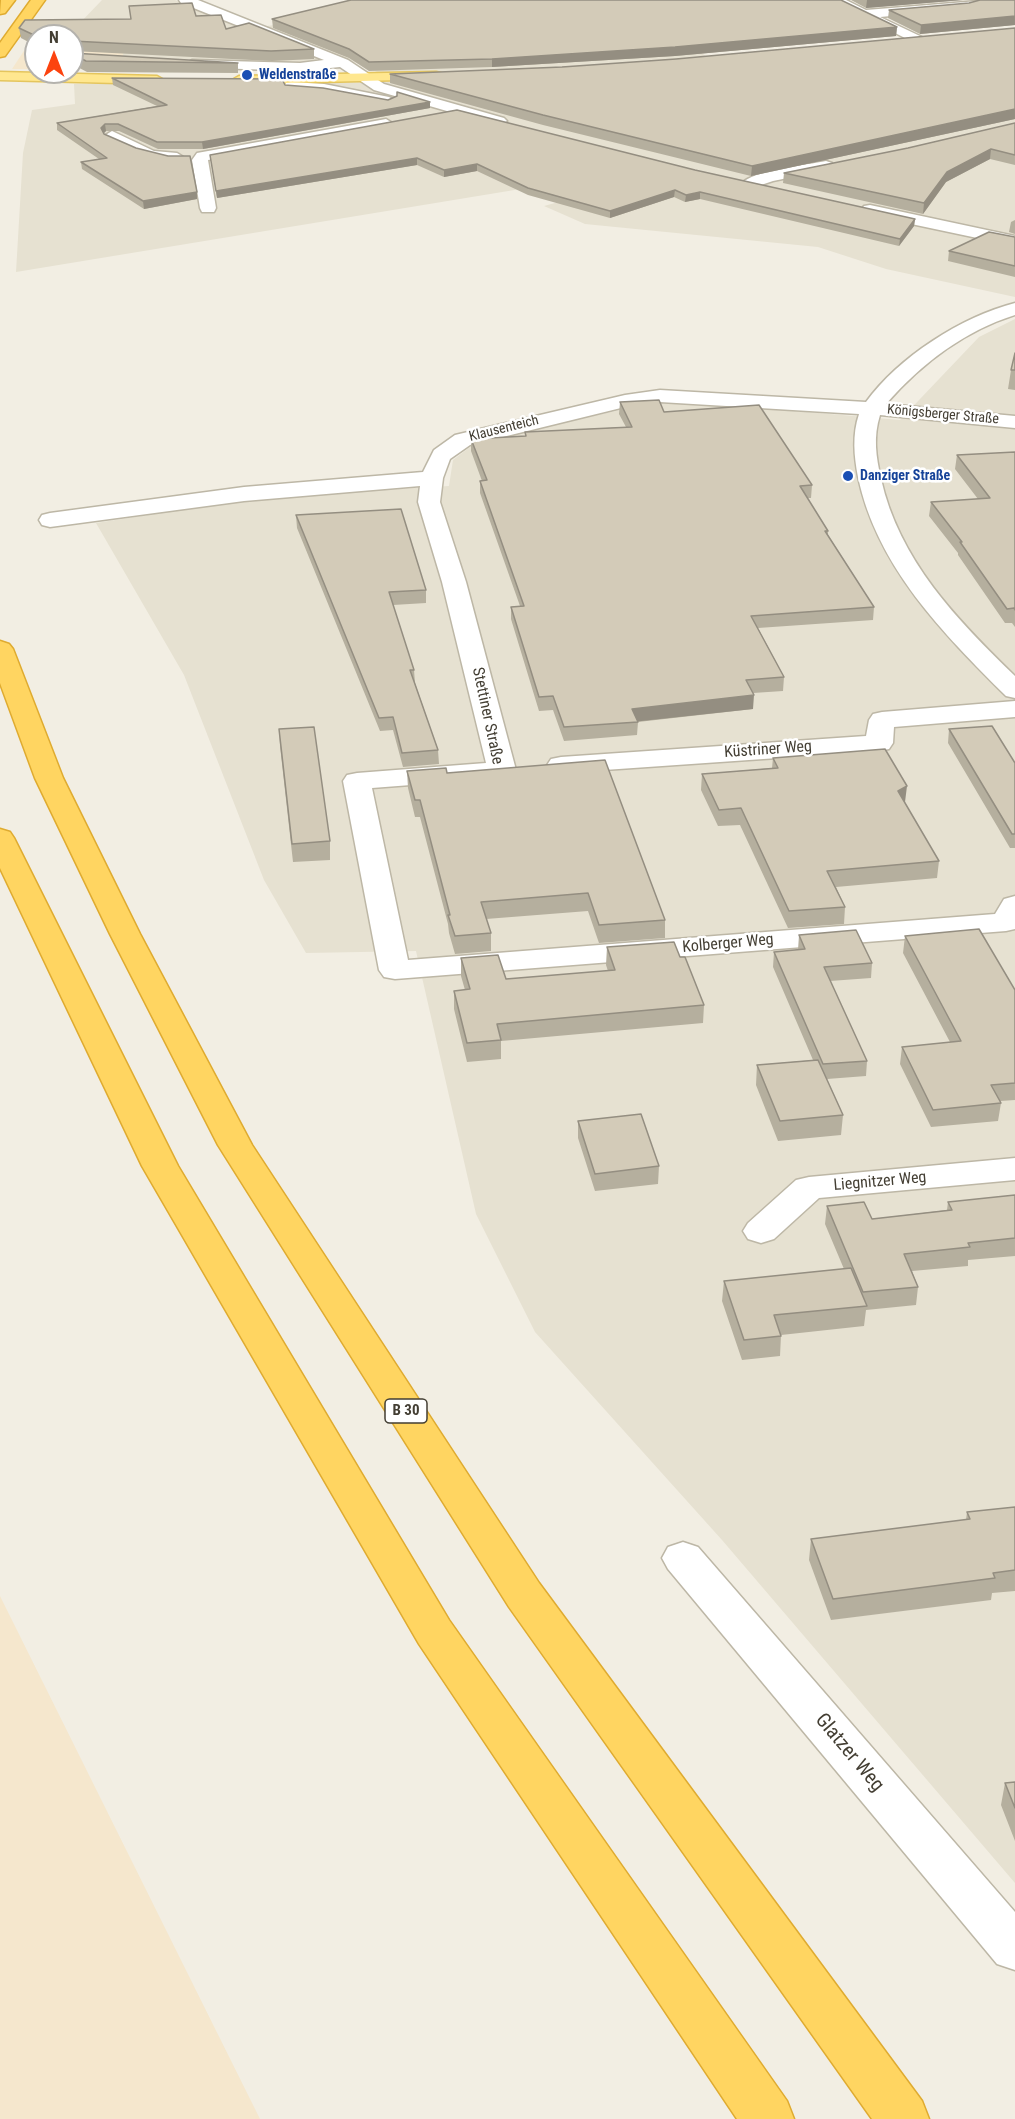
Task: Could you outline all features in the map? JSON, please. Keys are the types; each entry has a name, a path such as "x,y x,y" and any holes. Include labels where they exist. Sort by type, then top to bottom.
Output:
{"highway":[{"path":"0,10 8,0"},
{"path":"0,53 38,0"},
{"name":"B 30","path":"0,649 49,778 130,945 235,1145 524,1594 903,2119"},
{"path":"0,838 160,1166 434,1632 768,2119"}],"main road":[{"path":"893,43 922,40"},
{"path":"226,80 451,75"},
{"path":"0,76 172,80"}],"street":[{"path":"186,0 358,69 365,78 379,87 519,127"},
{"path":"836,0 922,40"},
{"path":"865,14 968,5 984,0"},
{"path":"176,64 300,67 343,63"},
{"path":"291,86 343,91 422,109 459,111"},
{"path":"428,116 459,111"},
{"path":"112,135 144,152 159,157 203,156 404,120"},
{"path":"203,156 200,160 208,208"},
{"path":"778,190 744,183 846,163"},
{"path":"857,207 1015,241"},
{"path":"1015,309 953,334 920,359 872,409 864,447 870,487 896,550 938,611 966,643 1015,690"},
{"name":"Klausenteich","path":"432,478 440,454 448,447 463,440 624,401 660,396 694,396 872,409"},
{"name":"Königsberger Straße","path":"872,409 1015,422"},
{"path":"50,520 244,494 432,478"},
{"name":"Stettiner Straße","path":"395,970 357,781 520,768 454,582 429,502 432,478"},
{"name":"Küstriner Weg","path":"520,768 879,742 882,720 1015,710"},
{"name":"Kolberger Weg","path":"395,970 1006,922 1015,905"},
{"name":"Liegnitzer Weg","path":"761,1231 809,1188 1015,1169"},
{"name":"Glatzer Weg","path":"683,1558 1015,1948"}],"shaded area":[{"path":"102,0 175,0 246,29 288,23 674,35 715,62 1015,35 1015,297 886,269 818,247 585,224 544,206 584,195 557,183 16,272 23,153 32,110 75,104 74,84 400,82 345,58 302,64 122,59 84,31 84,24 79,24"},
{"path":"131,25 122,59 84,64 84,27"},
{"path":"24,51 24,69 12,69"},
{"path":"1015,319 1015,1883 722,1540 535,1332 476,1214 416,951 306,953 264,880 184,675 96,523 265,497 449,486 453,460 478,441 666,400 900,420 979,337"},
{"path":"0,1596 260,2119 0,2119"}],"building":[{"path":"351,0 841,0 897,27 675,47 492,59 369,62 349,49 272,19"},
{"path":"980,0 1015,0 1015,16 921,25 889,10 969,3"},
{"path":"192,3 196,16 221,15 226,29 249,23 314,49 271,51 84,42 84,24 24,24 24,30 19,28 25,20 131,19 129,6"},
{"path":"1015,28 1015,109 752,166 543,115 390,74 562,67 676,59"},
{"path":"84,54 238,63 86,61"},
{"path":"112,78 282,79 285,85 323,88 388,100 397,96 397,92 430,102 202,142 157,142 118,124 105,124 101,128 104,134 136,148 168,156 190,156 197,192 143,201 81,162 107,158 57,123 167,105"},
{"path":"457,110 695,170 915,219 900,239 700,192 686,195 675,190 610,211 528,188 477,164 444,170 417,158 216,191 210,155"},
{"path":"1015,123 1015,155 991,149 947,172 924,203 784,173 908,148"},
{"path":"989,232 1015,237 1015,266 949,251"},
{"path":"1015,353 1015,370 1011,370"},
{"path":"659,400 664,412 759,405 812,485 800,486 828,531 825,531 874,607 751,616 784,677 746,680 754,695 632,709 638,722 564,727 553,696 539,697 511,607 524,606 480,481 487,480 471,439 526,436 525,432 632,427 620,402"},
{"path":"1015,452 1015,610 1014,608 1007,609 960,542 962,542 931,502 990,498 957,455"},
{"path":"401,509 426,590 389,592 414,670 410,670 438,750 402,753 393,717 379,718 296,515"},
{"path":"992,726 1015,763 1015,834 1012,834 949,729"},
{"path":"314,727 330,841 292,844 279,729"},
{"path":"885,749 907,786 898,791 939,861 827,871 845,907 789,911 741,808 719,810 702,774 778,768 773,758"},
{"path":"605,760 665,920 599,925 588,893 481,902 491,933 455,936 420,800 415,800 407,771 446,768 447,773"},
{"path":"979,929 1015,990 1015,1083 991,1085 1001,1103 933,1110 902,1047 961,1041 905,936"},
{"path":"856,930 872,963 824,967 867,1061 823,1064 774,952 805,949 799,935"},
{"path":"674,942 680,957 685,957 704,1005 497,1024 501,1040 467,1043 454,991 470,989 461,958 498,955 506,979 615,970 607,947"},
{"path":"818,1060 843,1115 780,1121 757,1065"},
{"path":"641,1114 659,1166 595,1174 578,1121"},
{"path":"1015,1195 1015,1238 968,1243 970,1247 904,1254 918,1287 863,1292 827,1206 864,1202 872,1219 952,1210 948,1202"},
{"path":"851,1268 867,1306 774,1315 781,1336 744,1340 724,1281"},
{"path":"1015,1507 1015,1570 993,1573 995,1578 833,1599 811,1539 970,1519 967,1512"},
{"path":"1015,1782 1015,1808 1005,1783"}],"place":[{"name":"Weldenstraße","path":"247,75"},
{"name":"Danziger Straße","path":"848,476"}]}
